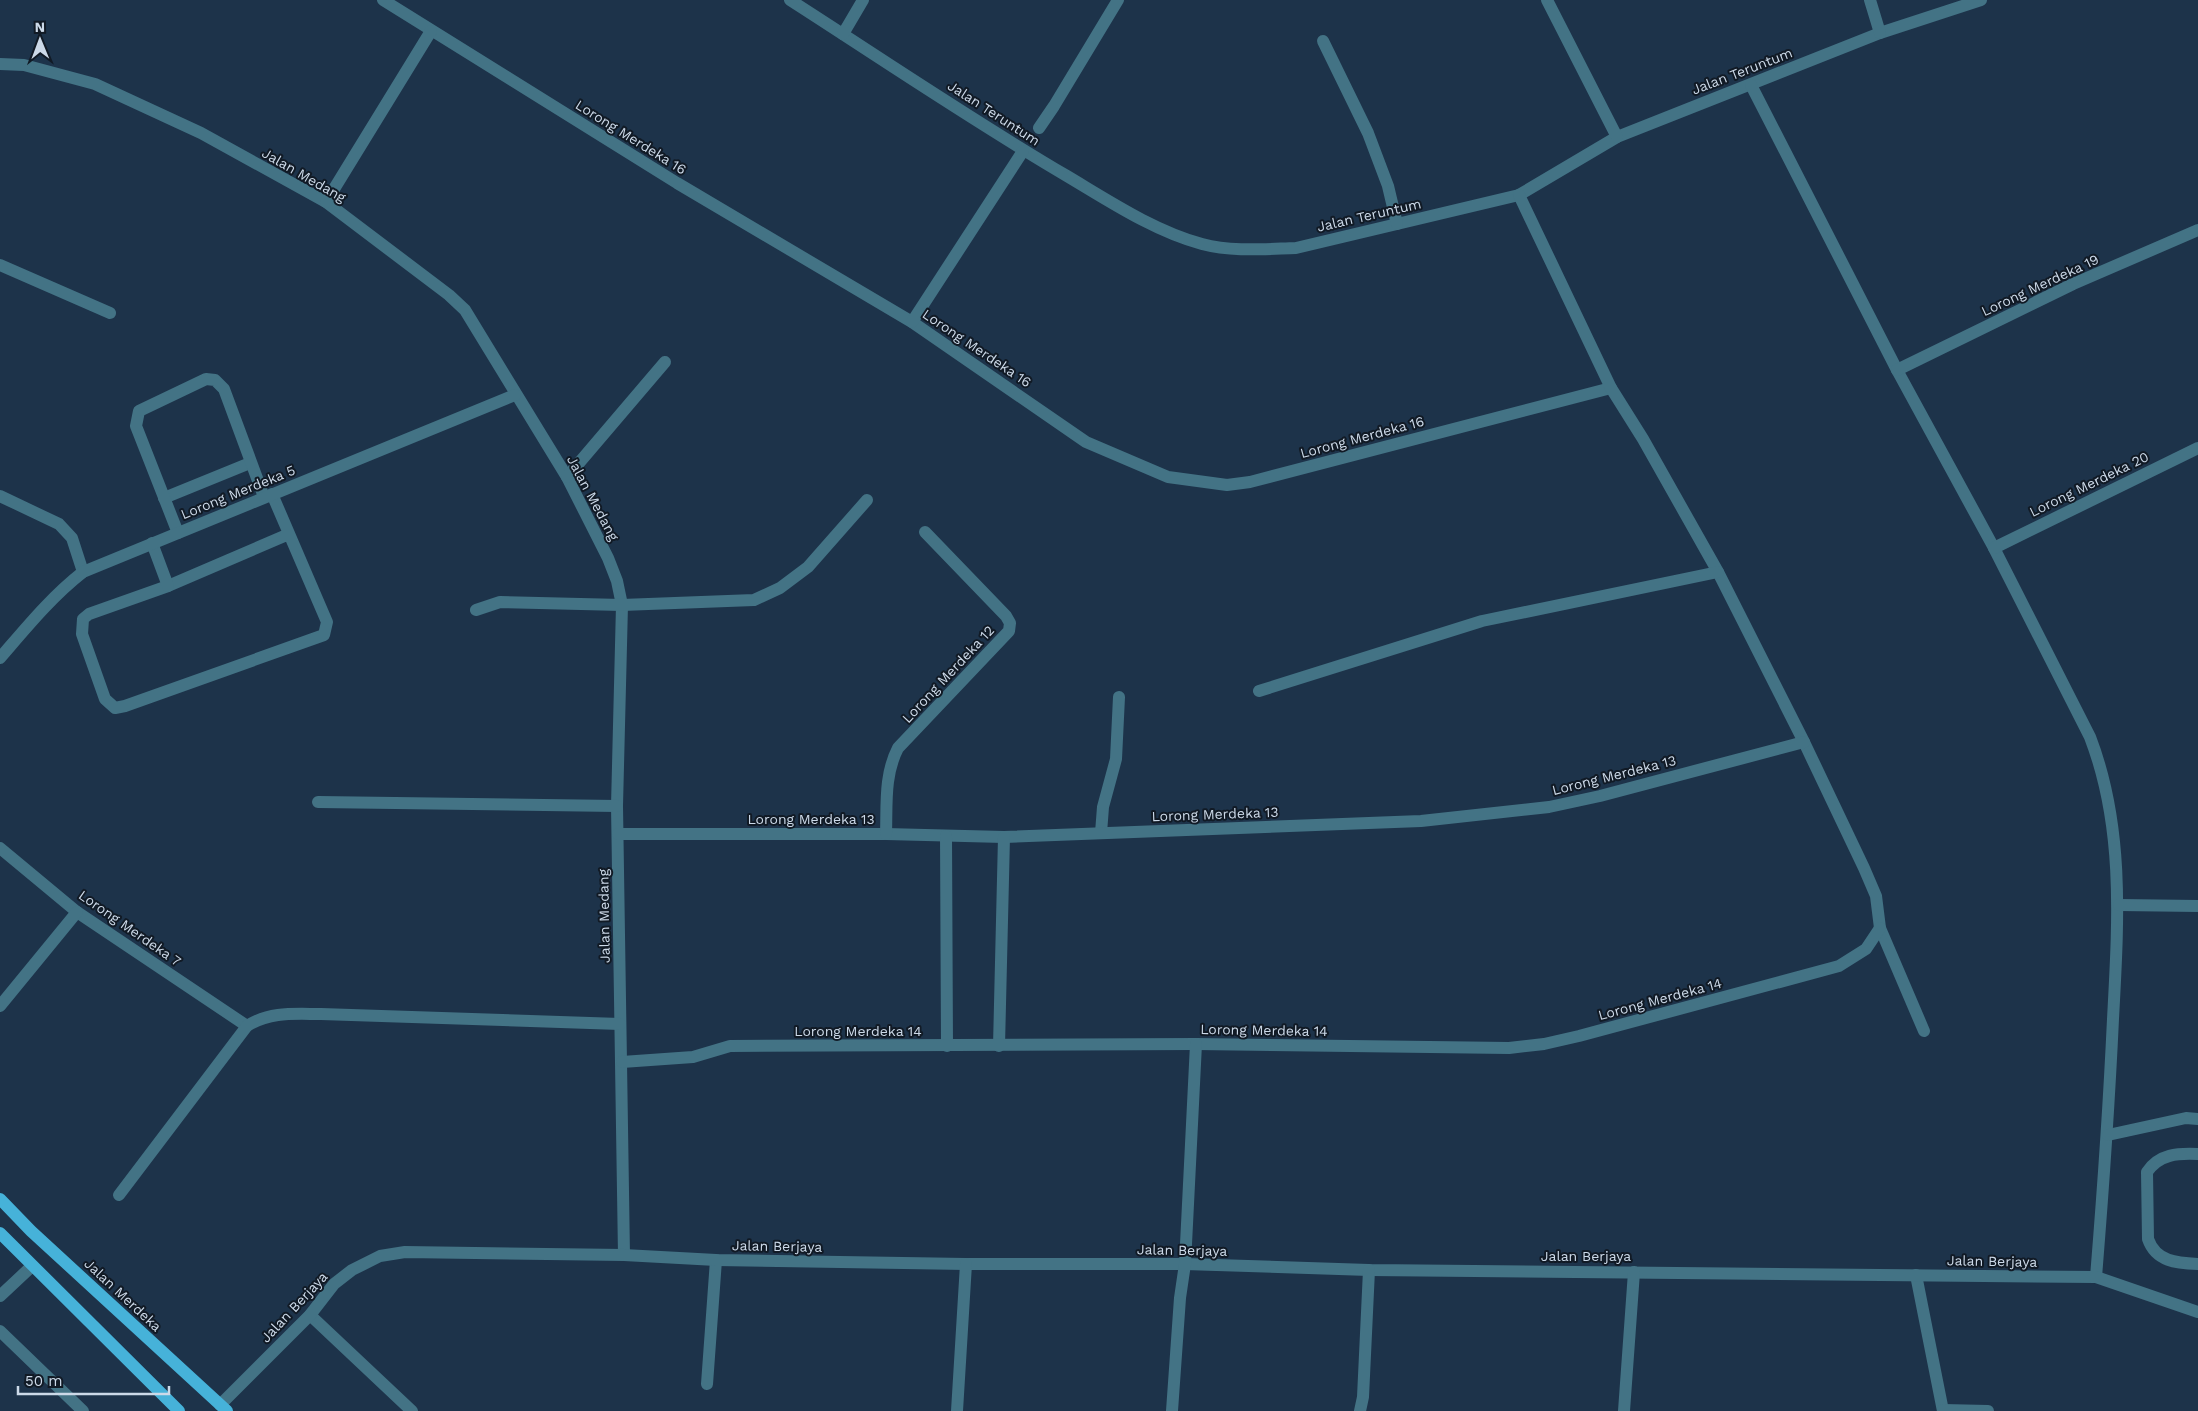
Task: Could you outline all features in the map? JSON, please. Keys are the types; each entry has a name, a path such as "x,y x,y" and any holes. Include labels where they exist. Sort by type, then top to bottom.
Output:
{"main road":[{"name":"Jalan Merdeka","path":"0,1199 223,1408"},
{"path":"0,1233 179,1411"}],"street":[{"name":"Lorong Merdeka 16","path":"383,0 677,183 912,322 1086,442 1168,477 1208,484 1227,485 1250,482 1611,388"},
{"name":"Jalan Teruntum","path":"790,0 1023,150 1133,214 1201,243 1225,248 1296,248 1519,195 1617,137 1880,33 1981,0"},
{"path":"843,34 863,0"},
{"path":"1039,128 1118,0"},
{"path":"1547,0 1617,137"},
{"path":"1870,0 1880,33"},
{"path":"326,202 431,30"},
{"path":"1324,41 1368,134 1388,186 1398,224"},
{"name":"Jalan Medang","path":"0,64 24,66 95,84 201,133 326,202 424,275 465,310 515,395 567,477 618,581 622,605 617,806 624,1255"},
{"path":"1751,85 1897,370 1994,548 2090,737 2102,769 2113,828 2119,905 2108,1135 2096,1277"},
{"path":"912,322 1023,150"},
{"path":"1519,195 1611,388 1643,438 1718,572 1804,742 1876,896 1880,928 1924,1031"},
{"name":"Lorong Merdeka 19","path":"1897,370 2073,284 2198,230"},
{"path":"0,265 110,312"},
{"path":"567,477 665,362"},
{"path":"178,533 136,426 136,419 139,410 206,378 215,380 224,389 250,462 289,534 327,622 324,635 114,708 105,699 82,634 82,622 89,614 168,586 289,534"},
{"name":"Lorong Merdeka 5","path":"0,658 43,609 83,572 515,395"},
{"name":"Lorong Merdeka 20","path":"1994,548 2198,448"},
{"path":"164,498 250,462"},
{"path":"0,496 59,524 72,538 83,572"},
{"path":"476,610 500,602 622,605 754,600 780,588 808,567 868,500"},
{"name":"Lorong Merdeka 12","path":"886,834 888,775 890,763 898,748 1009,631 1010,624 1006,616 925,532"},
{"path":"152,543 168,586"},
{"path":"1259,692 1482,621 1718,572"},
{"path":"1101,833 1103,807 1116,759 1119,697"},
{"name":"Lorong Merdeka 13","path":"618,834 886,834 1004,837 1421,821 1550,807 1600,796 1804,742"},
{"path":"318,802 617,806"},
{"path":"946,836 947,1046"},
{"path":"999,1046 1004,837"},
{"name":"Lorong Merdeka 7","path":"0,848 77,912 248,1026"},
{"path":"2119,905 2198,906"},
{"path":"0,1006 77,912"},
{"name":"Lorong Merdeka 14","path":"622,1062 693,1057 730,1046 1196,1044 1509,1048 1544,1044 1839,966 1866,949 1880,928"},
{"path":"119,1196 248,1026 257,1020 276,1014 321,1014 620,1024"},
{"path":"1172,1411 1180,1298 1185,1264 1196,1044"},
{"path":"2108,1135 2186,1118 2198,1119"},
{"path":"2198,1154 2176,1153 2152,1165 2147,1172 2148,1240 2151,1247 2158,1255 2170,1262 2198,1264"},
{"name":"Jalan Berjaya","path":"223,1408 310,1315 334,1284 352,1270 380,1256 405,1252 624,1255 716,1260 966,1264 1185,1264 1368,1270 2096,1277 2198,1312"},
{"path":"707,1384 716,1260"},
{"path":"957,1411 966,1264"},
{"path":"0,1296 32,1266"},
{"path":"1360,1411 1363,1397 1368,1270"},
{"path":"1624,1411 1634,1272"},
{"path":"1916,1275 1943,1411 1988,1411"},
{"path":"310,1315 412,1411"},
{"path":"0,1331 83,1411"}]}
